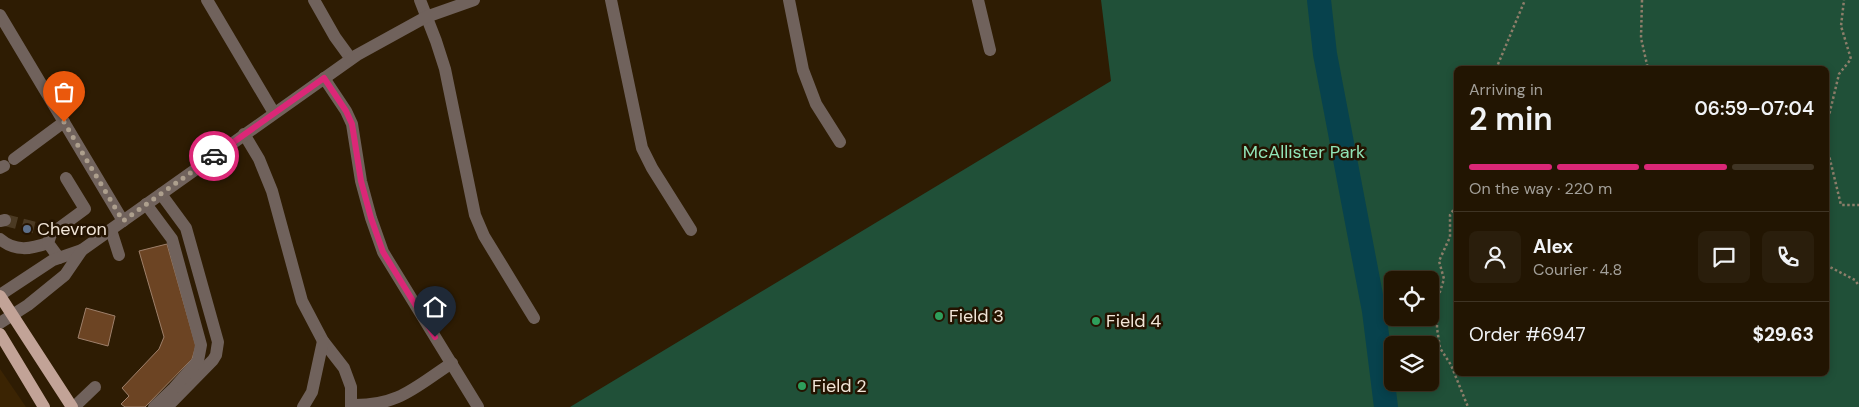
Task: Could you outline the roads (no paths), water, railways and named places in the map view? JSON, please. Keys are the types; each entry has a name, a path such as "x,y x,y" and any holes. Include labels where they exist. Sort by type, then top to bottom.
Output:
{"main road":[{"path":"0,295 73,407"},
{"path":"0,334 44,407"}],"street":[{"path":"207,0 274,113"},
{"path":"314,0 335,37 351,59"},
{"path":"420,0 445,69 474,215 484,236 534,318"},
{"path":"0,295 53,260 82,250 351,59 426,17 474,0"},
{"path":"611,0 642,148 652,168 691,230"},
{"path":"789,0 803,70 816,104 840,142"},
{"path":"978,0 990,50"},
{"path":"0,14 123,221"},
{"path":"324,78 346,111 352,124 361,181 383,252 478,407"},
{"path":"6,164 64,122"},
{"path":"244,134 259,159 272,191 302,301 323,341 344,368 351,387 352,406 378,404 394,400 452,363"},
{"path":"0,239 7,245 31,249 47,235 85,210 66,178"},
{"path":"161,194 186,228 218,342 216,355 167,407"},
{"path":"146,204 172,239 201,345 198,362 154,407"},
{"path":"111,230 119,255"},
{"path":"47,235 59,258"},
{"path":"0,323 28,305 65,275 82,250"},
{"path":"303,407 312,392 323,341"},
{"path":"73,407 95,387"}],"waterway":[{"path":"1319,0 1325,54 1374,311 1386,407"}],"tunnel":[{"path":"5,220 40,229"}],"place":[{"name":"Chevron","path":"27,229"},
{"name":"Field 3","path":"939,316"},
{"name":"Field 4","path":"1096,321"},
{"name":"Field 2","path":"802,386"}],"park label":[{"name":"McAllister Park","path":"1304,152"}]}
